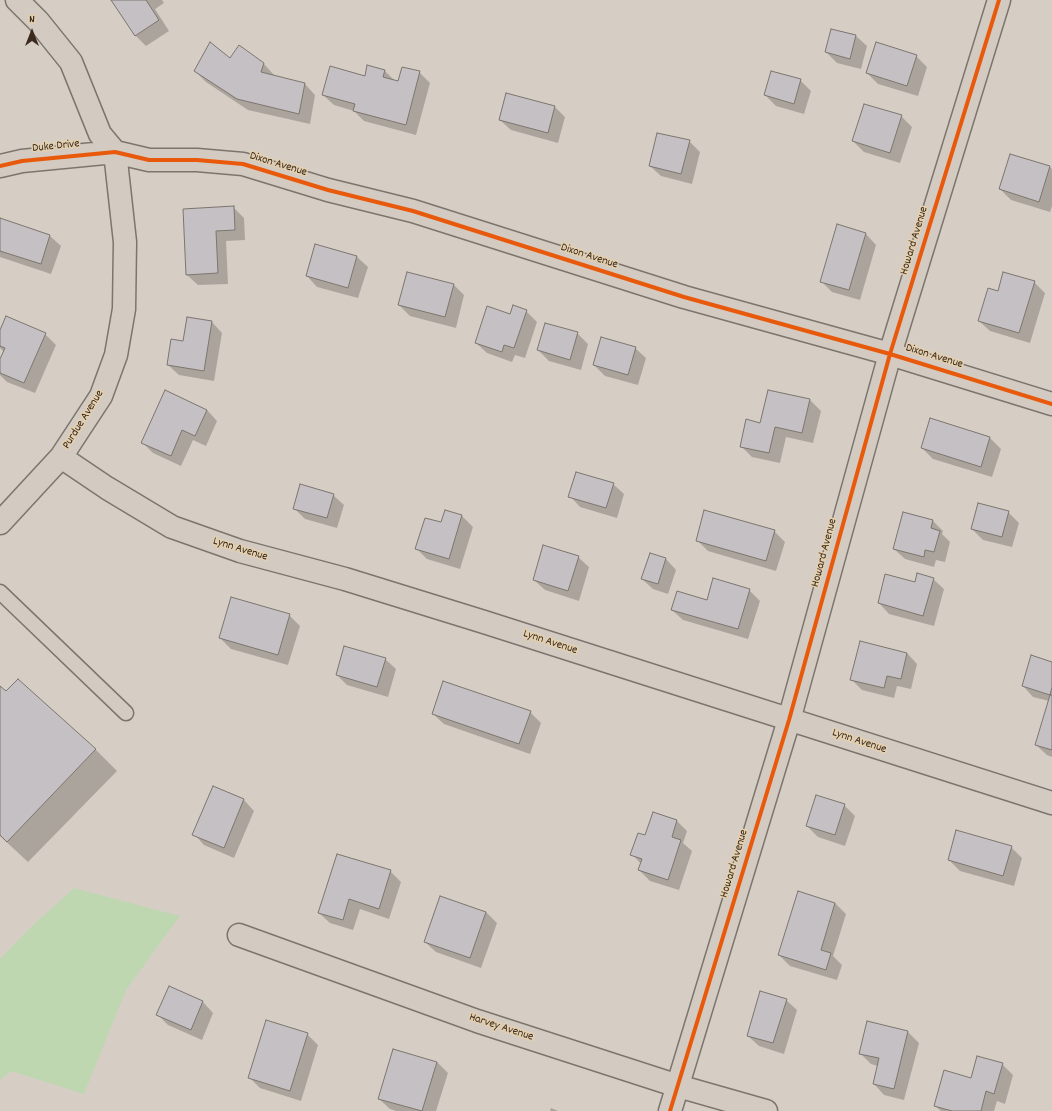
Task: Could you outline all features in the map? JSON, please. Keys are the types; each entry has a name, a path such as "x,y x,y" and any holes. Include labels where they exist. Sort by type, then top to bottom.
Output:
{"street":[{"path":"17,0 38,21 71,62 100,134 115,152"},
{"name":"Howard Avenue","path":"670,1111 789,720 890,354 999,0"},
{"name":"Duke Drive","path":"0,166 22,161 115,152"},
{"name":"Dixon Avenue","path":"115,152 149,160 197,160 243,164 328,190 412,212 684,297 890,354 1052,404"},
{"name":"Purdue Avenue","path":"0,523 61,457 101,396 116,355 124,309 125,242 115,152"},
{"name":"Lynn Avenue","path":"61,457 107,488 172,527 240,551 345,579 484,622 1052,803"},
{"name":"Harvey Avenue","path":"239,935 477,1021 678,1086 766,1111"}],"lane":[{"path":"0,592 126,713"}],"green space":[{"path":"74,888 180,916 126,990 84,1094 11,1071 0,1080 0,959 31,927"}],"building":[{"path":"111,0 146,0 159,20 135,36"},
{"path":"831,29 856,35 850,59 825,52"},
{"path":"210,42 230,58 239,45 264,63 261,72 305,83 299,114 237,99 194,71"},
{"path":"876,42 917,55 907,86 866,73"},
{"path":"367,65 385,70 383,77 398,81 402,67 420,71 406,125 353,111 355,104 322,95 330,66 365,76"},
{"path":"771,71 801,79 794,104 764,95"},
{"path":"506,93 555,106 548,133 499,120"},
{"path":"864,104 902,115 890,153 852,141"},
{"path":"657,133 690,140 681,174 649,166"},
{"path":"1010,154 1050,166 1039,202 999,189"},
{"path":"234,206 235,230 216,231 218,273 186,275 183,209"},
{"path":"0,218 50,235 41,264 0,251"},
{"path":"837,224 866,233 849,290 820,282"},
{"path":"315,244 357,256 348,288 306,276"},
{"path":"407,272 454,284 445,317 398,305"},
{"path":"1003,272 1035,281 1019,333 978,321 988,288 998,291"},
{"path":"513,305 527,310 514,348 504,345 502,352 475,343 487,306 510,314"},
{"path":"6,316 46,333 24,383 0,373 0,359 5,348 0,346 0,330"},
{"path":"187,317 212,321 204,371 167,365 171,339 183,341"},
{"path":"545,323 578,332 570,360 537,350"},
{"path":"601,337 636,347 628,375 593,365"},
{"path":"165,390 207,410 195,436 182,430 171,456 141,443"},
{"path":"768,390 810,399 802,433 775,427 769,453 740,447 746,419 760,423"},
{"path":"930,418 990,437 981,467 921,448"},
{"path":"576,472 614,483 606,508 568,497"},
{"path":"300,484 334,494 327,518 293,509"},
{"path":"978,503 1009,511 1002,537 971,529"},
{"path":"445,510 462,515 449,559 415,549 425,518 441,522"},
{"path":"704,510 775,530 766,561 696,541"},
{"path":"903,512 933,520 931,528 940,531 934,552 925,550 924,557 893,549"},
{"path":"543,545 579,556 568,591 533,580"},
{"path":"650,553 666,558 658,584 641,579"},
{"path":"917,573 934,578 923,616 878,603 885,574 915,582"},
{"path":"713,578 750,589 738,629 671,610 677,591 707,600"},
{"path":"231,597 290,614 278,655 219,638"},
{"path":"860,641 907,653 901,679 887,676 884,688 850,680"},
{"path":"344,646 386,658 377,687 336,675"},
{"path":"1031,655 1052,662 1052,687 1050,695 1022,686"},
{"path":"18,679 96,749 7,842 0,835 0,686 6,691"},
{"path":"443,681 531,711 519,744 432,714"},
{"path":"1050,695 1052,695 1052,750 1035,745"},
{"path":"213,786 244,799 224,848 192,835"},
{"path":"816,795 845,804 835,835 806,826"},
{"path":"653,812 677,820 672,837 681,840 668,880 638,870 642,859 630,855 638,833 645,835"},
{"path":"956,830 1012,846 1003,876 948,860"},
{"path":"337,854 391,870 379,909 349,899 343,920 318,913"},
{"path":"798,891 835,903 821,950 831,953 826,970 778,955"},
{"path":"440,896 486,912 470,958 424,942"},
{"path":"169,986 203,1001 191,1030 156,1015"},
{"path":"760,991 787,999 773,1043 747,1036"},
{"path":"266,1020 308,1033 290,1091 248,1078"},
{"path":"867,1021 908,1031 894,1089 873,1084 879,1058 859,1054"},
{"path":"393,1049 437,1062 422,1111 378,1099"},
{"path":"977,1056 1003,1063 994,1094 986,1091 981,1111 952,1111 934,1106 944,1070 971,1078"}],"cycle path":[{"path":"670,1111 789,720 890,354 999,0"},
{"path":"0,166 22,161 115,152 149,160 197,160 243,164 328,190 413,211 684,297 890,354 1052,404"}]}
